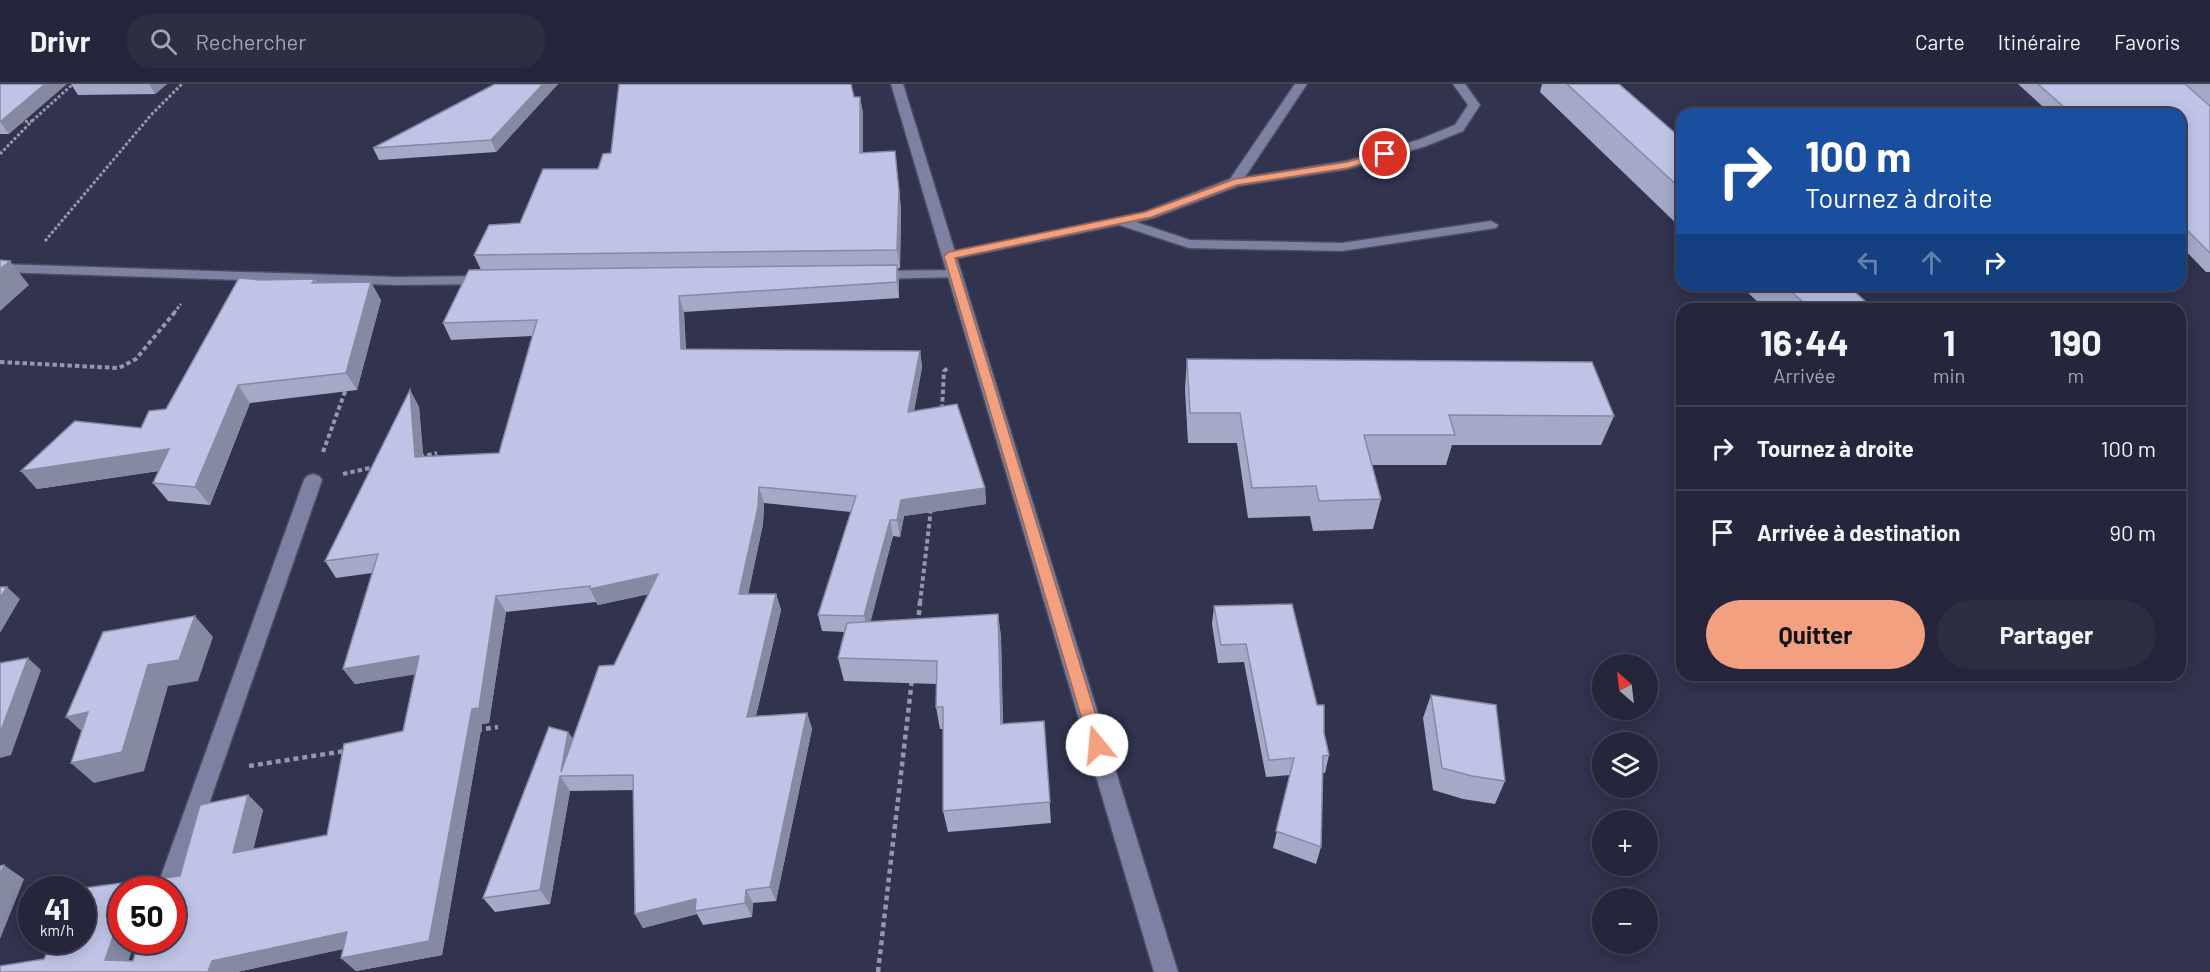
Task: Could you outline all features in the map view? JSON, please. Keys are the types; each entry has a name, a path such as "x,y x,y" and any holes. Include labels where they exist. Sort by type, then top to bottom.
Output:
{"main road":[{"path":"897,84 1166,972"},
{"path":"1235,182 1301,84"},
{"path":"949,256 1148,214 1235,182 1348,165 1422,143 1459,128 1474,105 1459,84"},
{"path":"1118,221 1189,244 1342,248 1491,225"},
{"path":"0,268 397,281 504,280"},
{"path":"860,275 955,274"},
{"path":"172,876 313,480"}],"path":[{"path":"0,154 73,84"},
{"path":"39,270 45,238 91,188 151,115 182,84"},
{"path":"11,122 32,121"},
{"path":"0,362 119,368 136,358 205,276"},
{"path":"942,418 944,371 956,364 981,360"},
{"path":"313,480 347,385"},
{"path":"414,458 437,453"},
{"path":"313,480 381,465"},
{"path":"917,630 932,501"},
{"path":"878,972 912,678"},
{"path":"465,732 498,727"},
{"path":"209,772 355,750"}],"building":[{"path":"0,84 45,84 0,122"},
{"path":"495,84 543,84 491,140 373,148"},
{"path":"619,84 851,84 854,97 860,97 860,153 895,151 899,191 897,250 474,255 489,225 520,223 543,169 598,169 603,154 611,153"},
{"path":"1567,84 1619,84 1676,134 1676,184"},
{"path":"2038,84 2185,84 2210,106 2210,253 2186,229 2186,108 2065,108"},
{"path":"0,260 10,261 0,269"},
{"path":"897,265 897,282 679,296 681,349 920,351 908,412 957,404 985,488 901,500 897,520 890,520 864,616 818,615 856,496 759,487 758,507 739,594 776,594 747,717 807,713 770,887 746,890 745,903 695,911 696,899 635,914 633,775 560,776 540,890 483,898 549,727 568,732 561,772 599,666 614,665 658,574 590,589 590,586 496,596 479,708 472,709 429,941 341,958 347,932 212,961 208,972 0,972 0,966 44,959 46,954 96,954 96,886 108,885 108,951 105,960 133,961 135,954 186,954 186,876 180,876 200,805 248,795 233,853 327,835 344,744 403,731 419,656 343,669 378,554 325,561 410,390 415,457 499,453 537,320 443,323 469,270"},
{"path":"239,278 315,279 312,283 371,282 346,373 238,385 195,487 153,483 169,449 21,471 75,421 141,428 149,411 166,409"},
{"path":"1791,291 1854,291 1867,303 1804,303"},
{"path":"1187,359 1592,362 1614,416 1449,415 1455,435 1364,435 1381,499 1319,501 1316,486 1252,488 1240,413 1190,413"},
{"path":"0,587 7,587 0,598"},
{"path":"1292,604 1317,705 1324,705 1324,733 1329,755 1323,756 1321,847 1276,831 1294,758 1269,760 1246,644 1221,645 1214,606"},
{"path":"998,614 1001,724 1044,721 1050,802 943,811 943,707 936,707 937,661 838,658 847,623"},
{"path":"195,616 179,660 148,665 122,752 71,763 88,712 66,717 103,632"},
{"path":"28,658 0,733 0,663"},
{"path":"1431,695 1496,705 1505,781 1442,768"}],"route":[{"path":"1097,745 949,256 1148,214 1235,182 1348,165 1385,154"}]}
